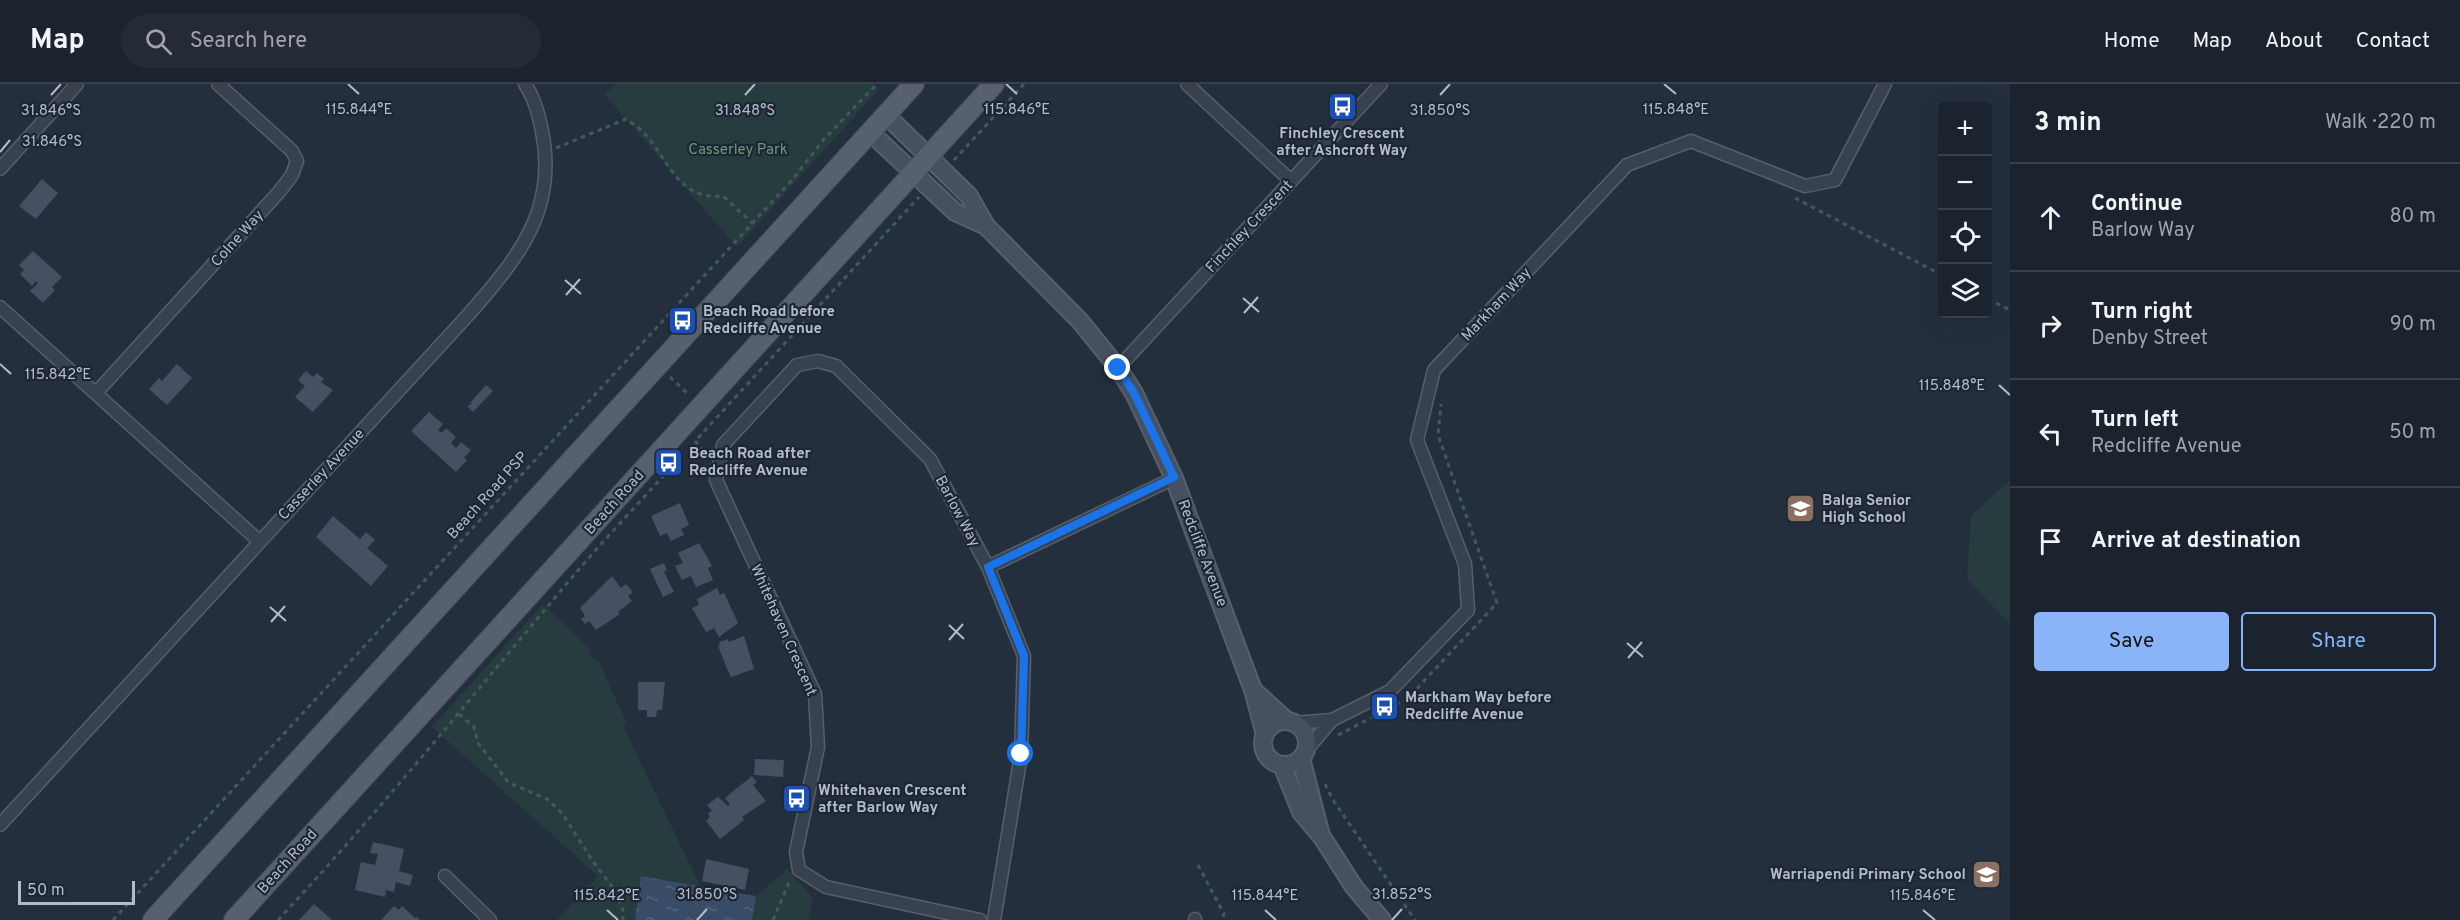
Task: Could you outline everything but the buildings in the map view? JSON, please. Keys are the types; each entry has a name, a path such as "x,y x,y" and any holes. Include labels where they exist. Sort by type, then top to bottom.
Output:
{"main road":[{"path":"153,920 914,84"},
{"name":"Beach Road","path":"234,920 709,412 913,172 994,84"}],"street":[{"path":"0,169 76,84"},
{"name":"Colne Way","path":"96,393 292,175 297,161 292,151 218,84"},
{"name":"Casserley Avenue","path":"0,825 469,314 506,270 532,230 544,190 546,150 535,100 525,84"},
{"path":"1187,84 1291,181"},
{"name":"Finchley Crescent","path":"1118,368 1381,84"},
{"name":"Markham Way","path":"1303,755 1332,720 1390,691 1468,610 1465,564 1417,440 1434,370 1627,165 1691,141 1805,186 1835,180 1885,84"},
{"name":"Redcliffe Avenue","path":"886,115 969,196 986,226 1080,321 1118,368 1134,393 1174,477 1253,690 1264,734"},
{"name":"Redcliffe Avenue","path":"870,132 955,212 986,226"},
{"path":"0,307 259,542"},
{"name":"Barlow Way","path":"818,362 836,366 930,459 988,567 1024,656 1021,754 994,920"},
{"name":"Whitehaven Crescent","path":"799,870 796,852 818,747 815,694 716,480 723,445 797,365 818,362"},
{"path":"988,567 1174,477"},
{"name":"Redcliffe Avenue","path":"1253,690 1290,722"},
{"name":"Markham Way","path":"1290,722 1332,720"},
{"path":"1303,755 1295,762 1282,765 1270,759 1265,754 1264,734 1274,724 1290,722 1304,732 1306,745 1303,755 1322,837"},
{"path":"1282,765 1301,812 1322,837 1354,887 1382,920"},
{"path":"799,870 826,887 980,920"},
{"path":"445,876 490,920"}],"path":[{"name":"Beach Road PSP","path":"113,920 792,180 825,138 877,84"},
{"path":"944,171 1024,84"},
{"path":"546,150 565,146 626,119 643,131 670,171 686,185 708,197 723,196 752,223"},
{"path":"691,446 709,412 928,187"},
{"path":"1786,193 1938,273"},
{"path":"1992,300 2010,310"},
{"path":"637,348 709,412"},
{"path":"1338,735 1407,699 1497,603 1438,435 1442,403"},
{"path":"278,920 405,779 431,744 459,714 563,588 675,463"},
{"path":"459,714 474,727 478,743 509,783 548,799 562,813 594,863 614,889 623,910 623,920"},
{"path":"1324,782 1415,920"},
{"path":"1198,866 1224,914 1222,920"},
{"path":"773,920 791,878 799,870"}],"green space":[{"name":"Casserley Park","path":"616,84 873,84 879,89 737,247 605,95"},
{"path":"2010,480 2010,624 1967,579 1971,516"},
{"path":"543,604 588,647 592,658 598,661 626,721 624,728 700,886 642,876 635,920 557,920 598,876 432,727"},
{"path":"787,869 813,898 808,920 752,920 756,896"}],"water":[{"path":"641,876 756,896 752,920 635,920"}],"place":[{"name":"Finchley Crescent after Ashcroft Way","path":"1342,106"},
{"name":"Beach Road before Redcliffe Avenue","path":"682,320"},
{"name":"Beach Road after Redcliffe Avenue","path":"668,462"},
{"name":"Balga Senior High School","path":"1801,509"},
{"name":"Markham Way before Redcliffe Avenue","path":"1384,706"},
{"name":"Whitehaven Crescent after Barlow Way","path":"797,799"},
{"name":"Warriapendi Primary School","path":"1987,874"}],"route":[{"path":"1021,754 1024,656 988,567 1174,477 1134,393 1118,368"}]}
